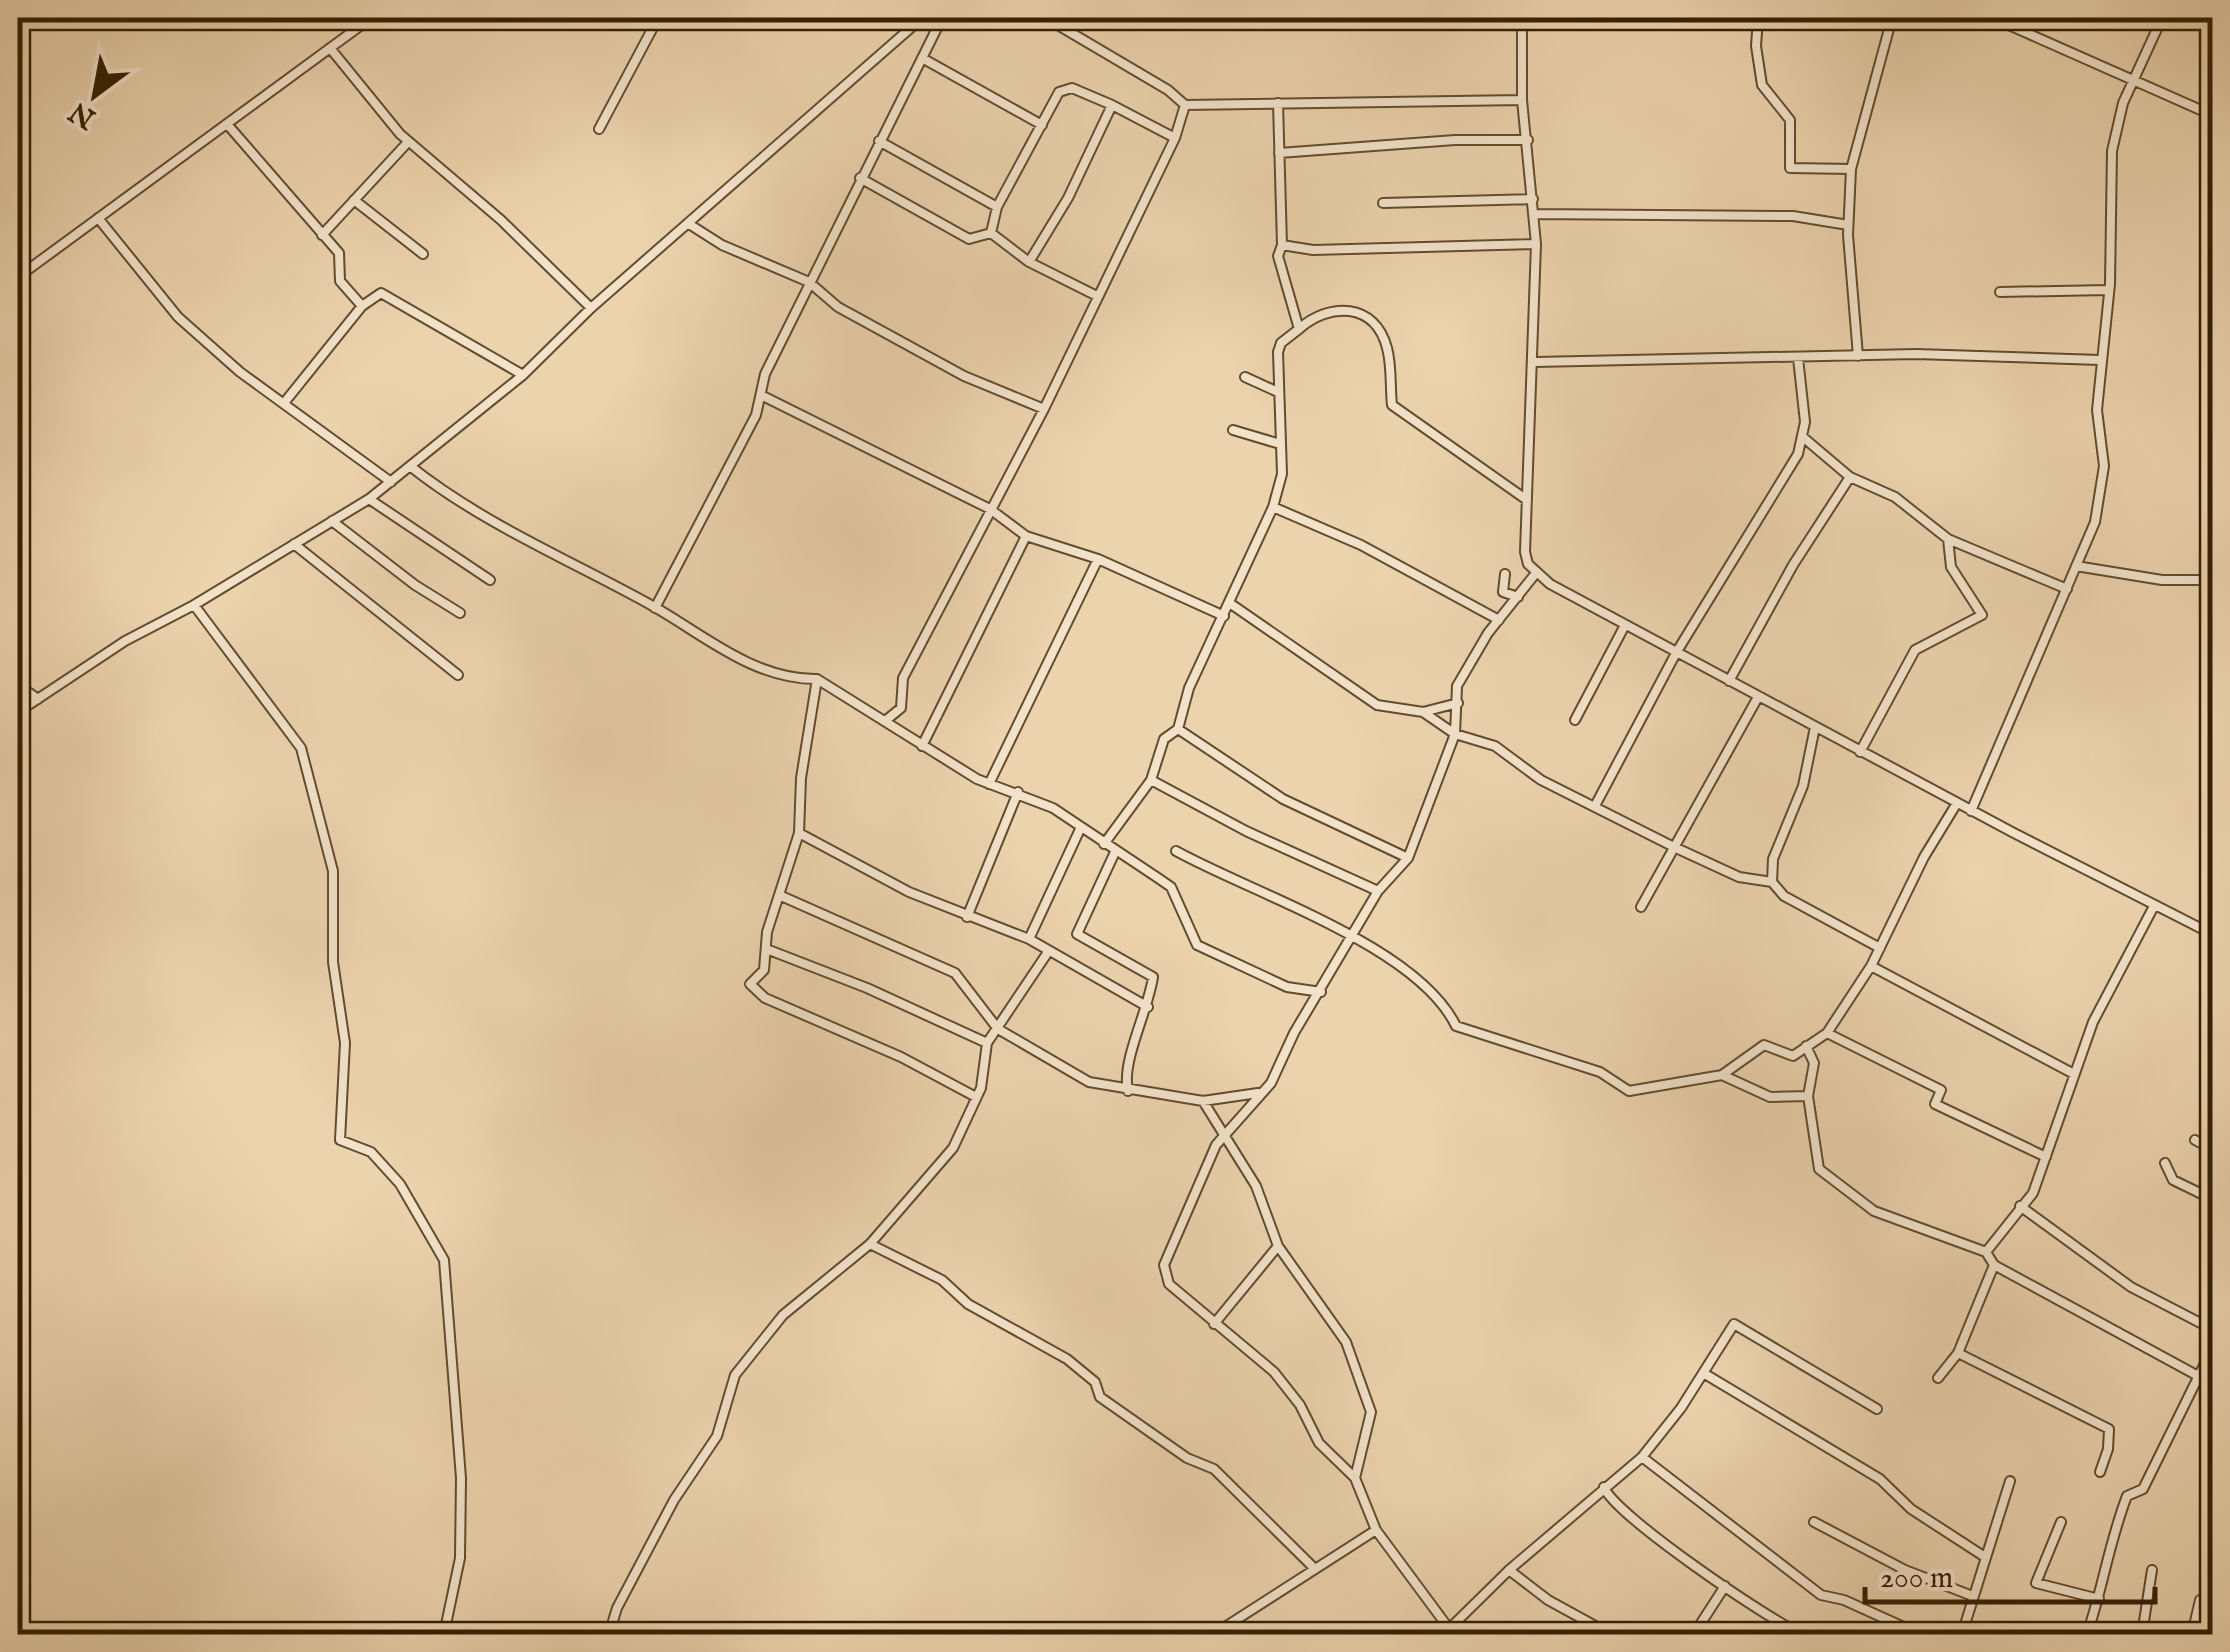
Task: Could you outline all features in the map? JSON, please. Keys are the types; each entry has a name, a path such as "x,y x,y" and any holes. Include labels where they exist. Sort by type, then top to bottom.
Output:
{"street":[{"path":"18,277 370,18"},
{"path":"599,129 658,18"},
{"path":"18,712 124,640 194,605 369,499 524,374 591,308 922,18"},
{"path":"655,608 756,415 765,374 942,18"},
{"path":"1046,18 1168,90 1185,105 1522,100"},
{"path":"1522,18 1522,100 1536,244 1535,362 1525,552 1536,573 1860,752 2212,934"},
{"path":"1758,18 1756,46 1762,86 1790,120 1790,168 1851,169"},
{"path":"1858,356 1848,225 1851,169 1892,18"},
{"path":"1992,18 2134,76 2212,115"},
{"path":"1971,811 2095,522 2104,466 2097,410 2108,290 2112,151 2134,76 2162,18"},
{"path":"330,48 408,142 501,220 591,308"},
{"path":"922,58 1042,125"},
{"path":"991,233 996,207 1059,92 1066,88 1112,105 1175,138"},
{"path":"1278,103 1282,245 1278,256 1299,329"},
{"path":"1029,262 1084,166 1112,105"},
{"path":"885,721 900,708 903,678 1044,410 1175,138 1185,105"},
{"path":"227,124 339,253 340,281 362,306"},
{"path":"1279,152 1455,140 1528,140"},
{"path":"880,141 996,207"},
{"path":"322,236 408,142"},
{"path":"860,178 968,239 991,233"},
{"path":"1383,203 1533,199"},
{"path":"354,200 423,254"},
{"path":"1533,214 1794,216 1848,225"},
{"path":"98,218 178,316 240,372 390,482"},
{"path":"690,224 722,245 809,282 838,307 964,376 1044,410"},
{"path":"991,233 1029,262 1097,296"},
{"path":"1282,245 1313,250 1536,244"},
{"path":"2000,292 2108,290"},
{"path":"284,403 362,306 381,292 396,297 524,374"},
{"path":"1104,844 1150,780 1164,739 1178,728 1190,688 1273,507 1282,474 1280,342 1316,313 1351,310 1374,323 1387,347 1392,405 1527,500"},
{"path":"1535,362 1858,356 2100,360"},
{"path":"1596,804 1676,653 1774,498 1804,438 1798,358"},
{"path":"1244,377 1278,392"},
{"path":"761,395 990,509 1026,536 1098,559 1224,616"},
{"path":"1234,430 1280,444"},
{"path":"1804,438 1850,476 1895,497 1948,539 2067,588"},
{"path":"410,466 466,508 655,608 714,648 800,680 818,679 989,784 1018,792 1080,827 1172,887 1197,945 1288,987 1322,992"},
{"path":"1728,681 1850,476"},
{"path":"369,499 490,580"},
{"path":"1273,507 1361,545 1498,620"},
{"path":"332,521 414,585 460,613"},
{"path":"922,746 1026,536"},
{"path":"1860,752 1914,650 1982,615 1951,566 1948,539"},
{"path":"294,544 458,675"},
{"path":"989,784 1098,559"},
{"path":"2076,566 2162,580 2212,580"},
{"path":"779,895 954,973 998,1028 1089,1082 1203,1101 1258,1093 1271,1083 1294,1032 1322,992 1378,891 1408,858 1456,734 1457,686 1498,620 1536,573"},
{"path":"1505,574 1503,592 1518,597"},
{"path":"1231,604 1360,695 1402,712 1423,712 1458,703"},
{"path":"194,605 302,748 333,872 333,962 345,1043 340,1140 371,1152 400,1184 444,1260 461,1478 460,1558 444,1634"},
{"path":"1575,720 1624,625"},
{"path":"818,679 801,778 799,833 767,932 769,950 764,970 750,984 765,998 901,1058 976,1097"},
{"path":"18,685 38,699"},
{"path":"1641,907 1758,697"},
{"path":"1423,712 1456,734 1495,746 1542,780 1674,846 1739,877 1772,882 1784,896 1880,948"},
{"path":"1772,882 1773,859 1803,786 1815,727"},
{"path":"1178,728 1283,798 1408,858"},
{"path":"1150,780 1246,831 1378,891"},
{"path":"967,917 1018,792"},
{"path":"1176,852 1354,936 1445,1004 1456,1026 1600,1072 1629,1091 1722,1076 1764,1044 1793,1056 1826,1033 1871,966 1924,857 1957,803"},
{"path":"1029,939 1080,827"},
{"path":"799,833 849,863 967,917 1029,939 1148,1007"},
{"path":"1115,852 1078,934 1152,977 1148,1007 1124,1072 1128,1091"},
{"path":"1986,1252 2033,1193 2093,1022 2154,906"},
{"path":"769,950 867,988 987,1043"},
{"path":"609,1634 617,1608 674,1500 717,1436 726,1392 736,1374 783,1314 870,1244 953,1148 976,1097 987,1043 1048,952"},
{"path":"1871,966 2074,1074"},
{"path":"1826,1033 1941,1090 1935,1104 2046,1157"},
{"path":"1806,1046 1814,1063 1808,1096 1819,1169 1874,1211 1986,1252 1994,1265 2200,1377"},
{"path":"1722,1076 1770,1096 1808,1096"},
{"path":"1258,1093 1254,1104 1216,1145 1164,1265 1169,1284 1274,1372 1300,1405 1319,1444 1354,1478 1376,1530 1449,1632 1510,1570 1642,1456 1704,1374 1734,1324 1877,1410"},
{"path":"1203,1101 1256,1186 1278,1246 1346,1342 1372,1412 1354,1478"},
{"path":"2195,1140 2212,1148"},
{"path":"2165,1162 2172,1180 2212,1199"},
{"path":"2020,1206 2131,1287 2212,1329"},
{"path":"870,1244 942,1280 968,1304 1066,1359 1095,1382 1100,1398 1186,1458 1214,1469 1315,1569"},
{"path":"1214,1324 1278,1246"},
{"path":"1938,1378 1958,1353 1994,1265"},
{"path":"2087,1634 2099,1599 2106,1551 2127,1496 2143,1489 2209,1364 2212,1349"},
{"path":"1958,1353 2109,1430 2108,1449 2100,1472"},
{"path":"1704,1374 1880,1479 1912,1509 1986,1556"},
{"path":"1642,1456 1821,1595 1844,1600 1918,1634"},
{"path":"1962,1634 1970,1596 2010,1481"},
{"path":"1604,1487 1608,1500 1650,1536 1802,1634"},
{"path":"1814,1522 1905,1570 1970,1596"},
{"path":"2061,1522 2036,1583 2099,1599"},
{"path":"1214,1634 1376,1530"},
{"path":"1510,1570 1548,1600 1610,1634"},
{"path":"2142,1634 2152,1570"},
{"path":"1694,1634 1725,1586"},
{"path":"2192,1634 2200,1600"}]}
